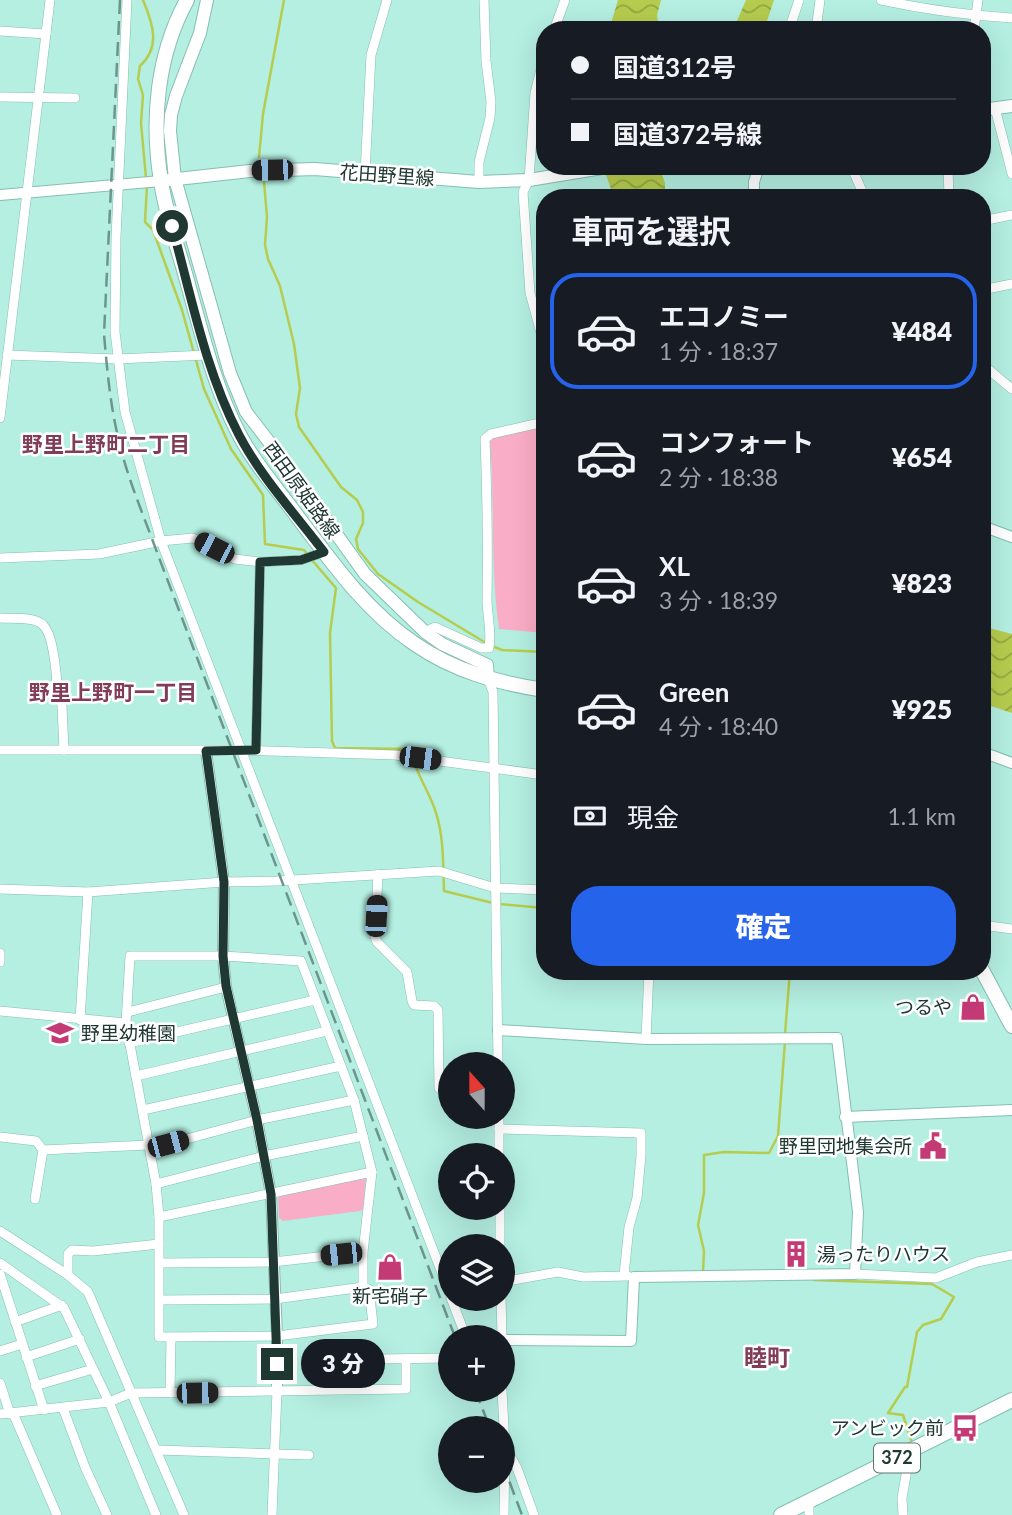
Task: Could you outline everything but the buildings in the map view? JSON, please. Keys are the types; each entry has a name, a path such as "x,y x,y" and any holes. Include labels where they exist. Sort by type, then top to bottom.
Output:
{"highway":[{"path":"187,0 167,47 159,86 156,130 207,355 239,434 253,458 324,552 371,609 389,625 441,660 504,684 536,689"},
{"path":"987,980 1012,1026"},
{"name":"372","path":"781,1515 809,1508 1012,1400"}],"main road":[{"name":"西田原姫路線","path":"208,0 200,33 171,115 168,180 230,373 246,412 365,574 425,632 442,644 487,665 488,679"},
{"path":"991,109 1012,106"},
{"name":"花田野里線","path":"168,180 250,171 315,169 479,182 558,175"}],"street":[{"path":"0,418 50,0"},
{"path":"127,0 116,237 117,359 124,412 161,541 438,1262"},
{"path":"365,173 371,55 387,0"},
{"path":"479,182 479,162 490,118 491,102 485,61 484,0"},
{"path":"557,21 565,0"},
{"path":"792,21 799,0"},
{"path":"817,21 820,0"},
{"path":"881,0 931,11 1012,18"},
{"path":"975,21 978,0"},
{"path":"0,31 46,34"},
{"path":"536,89 533,179 523,192 530,293 536,315"},
{"path":"0,97 75,97"},
{"path":"991,117 1012,174"},
{"path":"0,195 168,180"},
{"path":"991,219 1012,215"},
{"path":"991,288 1012,284"},
{"path":"7,355 117,359 207,355"},
{"path":"991,372 1012,389"},
{"path":"425,632 435,626 481,648 489,648 491,634 487,605 485,439 491,434 536,424"},
{"path":"991,529 1012,537"},
{"path":"0,558 99,554 161,541 193,538 236,559 260,562 301,560 324,552"},
{"path":"256,750 260,562"},
{"path":"0,618 29,620 43,625 49,637 57,683 61,685 64,750"},
{"path":"488,679 493,692 498,1052"},
{"path":"0,750 256,750 395,755 536,774"},
{"path":"206,751 224,882 223,956 226,986 271,1194 277,1336 272,1515"},
{"path":"991,755 1012,763"},
{"path":"0,889 88,892 439,871 495,888 536,890"},
{"path":"378,874 375,937 407,972 414,1005 434,1006 438,1010 439,1052"},
{"path":"80,1020 88,892"},
{"path":"991,926 1012,929"},
{"path":"0,953 0,962"},
{"path":"160,1300 275,1298 363,1287 369,1289 373,1324 277,1336 159,1337 159,1217 156,1184 126,1023 130,956 223,956 301,961 354,1100 372,1172 363,1252 363,1287"},
{"path":"646,1039 649,980"},
{"path":"128,1012 226,986"},
{"path":"129,1043 315,1000"},
{"path":"0,1011 126,1023"},
{"path":"498,1030 646,1039 836,1038 858,1212 855,1274"},
{"path":"136,1076 327,1031"},
{"path":"143,1110 341,1066"},
{"path":"43,1150 168,1144 257,1120 354,1100"},
{"path":"845,1117 1012,1110"},
{"path":"499,1143 499,1129 641,1133 637,1198 629,1227 631,1340 515,1339"},
{"path":"156,1184 264,1156 363,1136"},
{"path":"0,1137 36,1141 43,1150 35,1199"},
{"path":"159,1217 372,1172"},
{"path":"0,1231 68,1275 88,1292 184,1515"},
{"path":"68,1275 68,1254 72,1250 93,1251 159,1244"},
{"path":"160,1264 274,1262 363,1252"},
{"path":"515,1280 558,1272 583,1277 855,1274 936,1278 977,1262 1012,1255"},
{"path":"0,1263 62,1305 80,1339 156,1515"},
{"path":"0,1274 44,1410"},
{"path":"15,1322 62,1305"},
{"path":"170,1393 171,1338"},
{"path":"26,1357 80,1339"},
{"path":"0,1351 22,1344"},
{"path":"378,1359 438,1358"},
{"path":"8,1414 108,1402 131,1393 406,1389 406,1359"},
{"path":"35,1386 93,1369"},
{"path":"0,1383 8,1414 57,1515"},
{"path":"63,1408 107,1515"},
{"path":"157,1450 309,1455"},
{"path":"903,1515 902,1498 910,1452"},
{"path":"515,1464 534,1515"},
{"path":"504,1493 504,1515"}],"shaded area":[{"path":"536,428 536,632 499,629 494,582 490,441 493,437"},
{"path":"363,1175 366,1178 363,1209 360,1211 283,1221 279,1218 278,1198 282,1195"}],"water":[{"path":"618,0 661,0 658,21 612,21"},
{"path":"746,0 774,0 767,21 737,21"},
{"path":"606,175 662,175 665,183 665,189 611,189"},
{"path":"991,628 1012,634 1012,713 991,706"}],"waterway":[{"path":"143,0 153,35 151,51 140,66 138,79 143,95 141,123 146,178"},
{"path":"259,157 263,114 284,0"},
{"path":"264,182 267,217 265,245 280,286 294,344 300,388 296,414 299,427 341,487 357,500 363,512 363,523 356,539 358,549 378,574 486,643"},
{"path":"147,185 145,222 153,230 182,310 204,389 231,449 263,495 265,544 304,550 307,554"},
{"path":"311,559 336,588 330,633 332,741 335,748 411,749 412,754"},
{"path":"492,646 502,650 536,652"},
{"path":"414,761 439,822 444,891 493,903"},
{"path":"499,904 536,907"},
{"path":"785,1034 789,980"},
{"path":"703,1272 704,1251 698,1225 704,1193 704,1155 724,1152 769,1153 778,1136 785,1041"},
{"path":"814,1280 932,1284 954,1297 941,1319 923,1325 917,1332 907,1387 888,1413 903,1415 912,1443"}],"railway":[{"path":"120,0 104,334 115,424 131,482 158,555 450,1325"},
{"path":"480,1402 485,1416"},
{"path":"514,1493 522,1515"}],"place":[{"name":"つるや","path":"973,1007"},
{"name":"野里幼稚園","path":"60,1033"},
{"name":"野里団地集会所","path":"933,1146"},
{"name":"湯ったりハウス","path":"796,1254"},
{"name":"新宅硝子","path":"390,1267"},
{"name":"アンビック前","path":"965,1428"}],"district":[{"name":"野里上野町二丁目","path":"106,445"},
{"name":"野里上野町一丁目","path":"113,693"},
{"name":"睦町","path":"767,1358"}],"route":[{"path":"172,226 207,355 239,434 253,458 324,552 301,560 260,562 256,750 206,751 224,882 223,956 226,986 271,1194 277,1364"}]}
